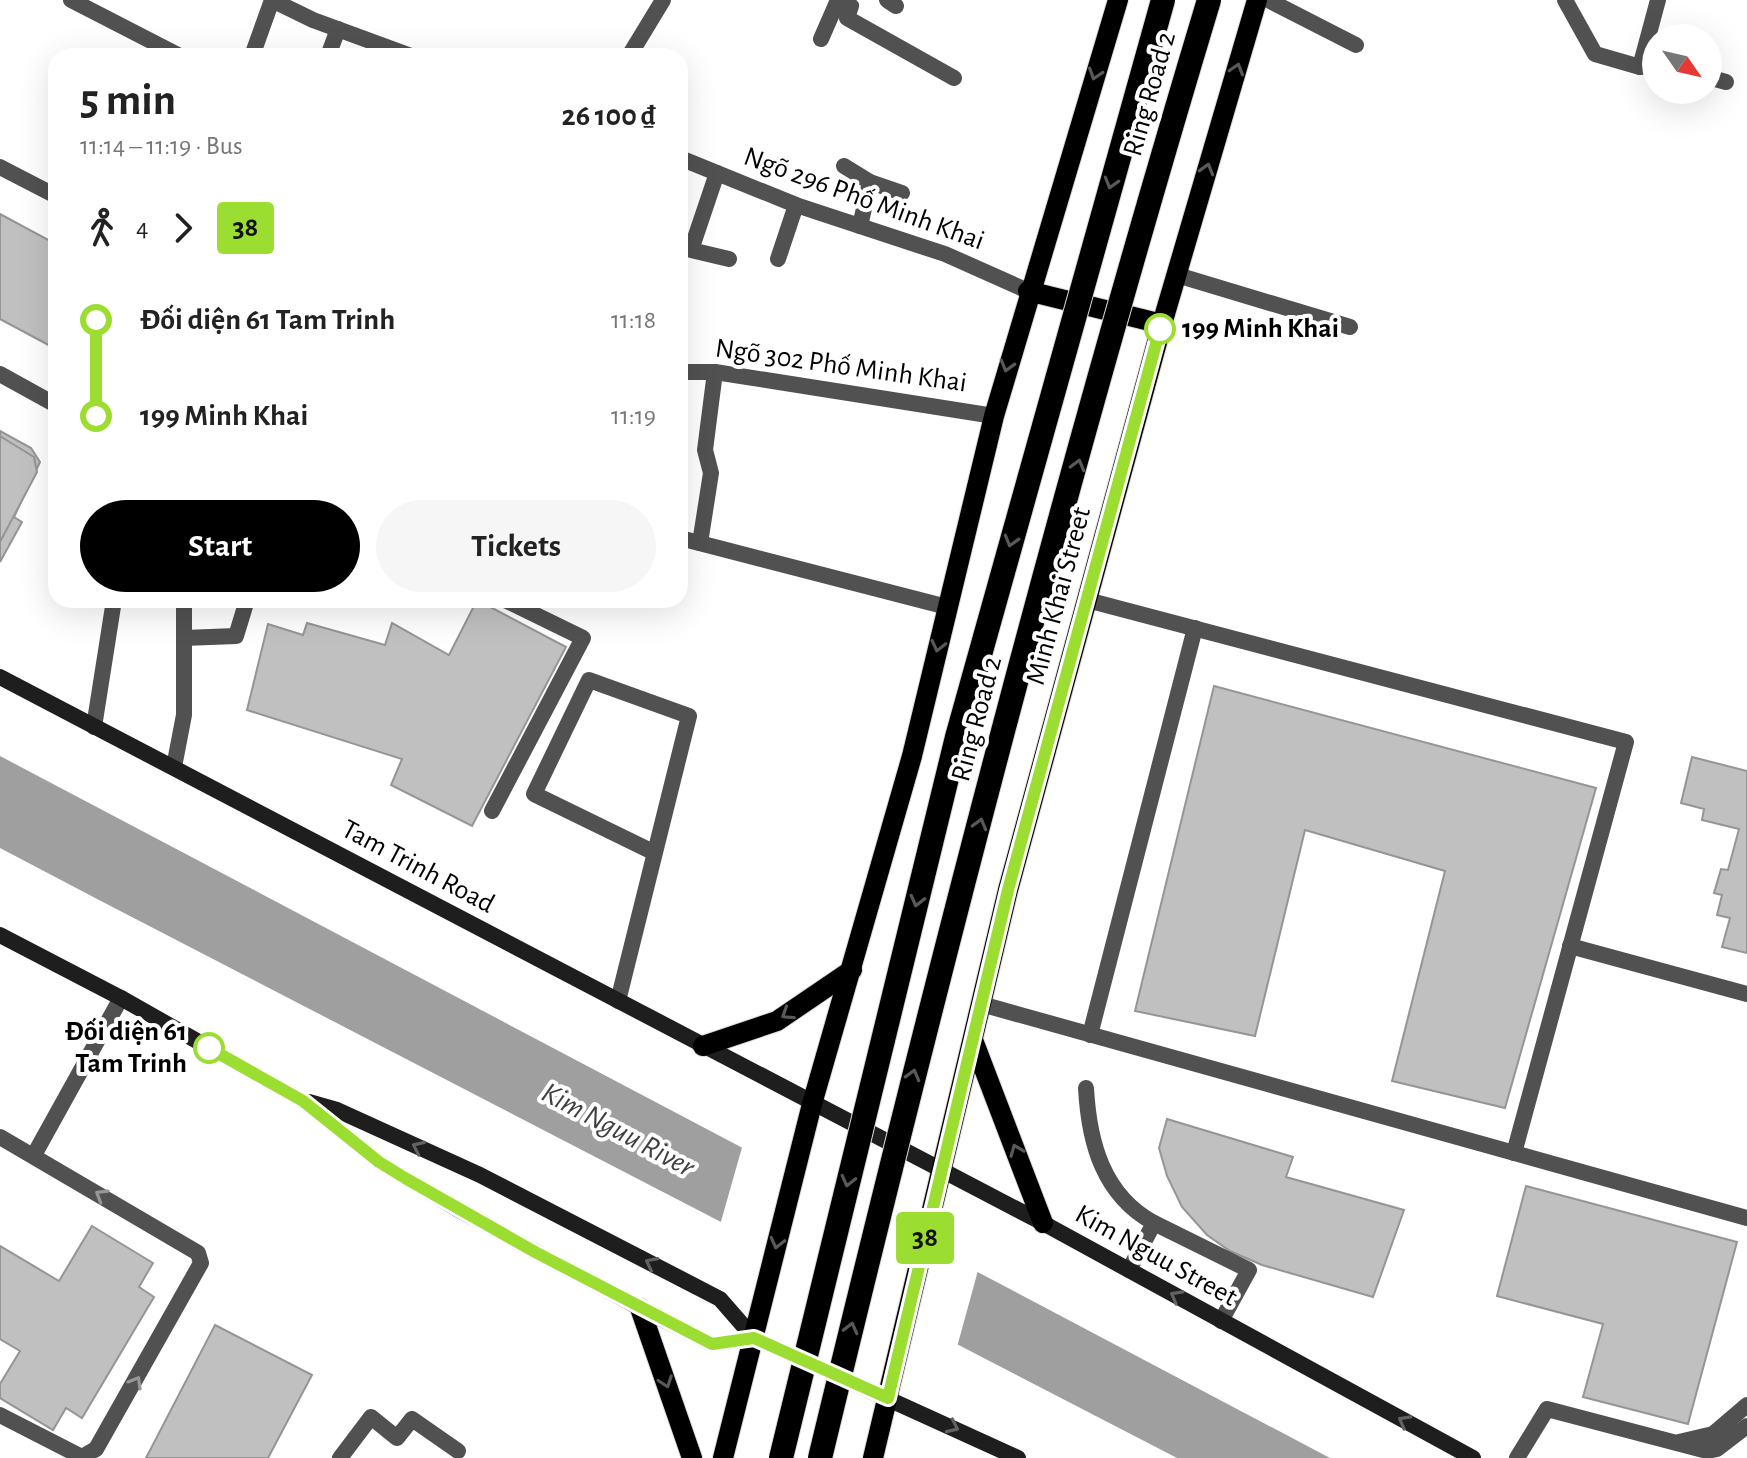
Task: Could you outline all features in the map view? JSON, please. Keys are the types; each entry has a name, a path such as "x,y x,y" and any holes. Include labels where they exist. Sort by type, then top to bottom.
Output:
{"highway":[{"name":"Ring Road 2","path":"781,1458 957,737 1163,0"},
{"name":"Ring Road 2","path":"820,1458 912,1076 1144,224 1209,0"}],"main road":[{"path":"723,1458 812,1104 912,756 994,416 1028,291 1118,0"},
{"name":"Minh Khai Street","path":"888,1398 1008,890 1162,324 1257,0"},
{"path":"1028,291 1162,324"},
{"name":"Tam Trinh Road","path":"0,677 812,1104"},
{"path":"0,935 121,998 303,1101 379,1162 457,1209 640,1308 712,1344 754,1338"},
{"path":"703,1046 777,1021 852,970"},
{"path":"973,1040 1043,1223"},
{"path":"303,1101 337,1110 480,1175 720,1299 754,1338 1018,1458"},
{"name":"Kim Nguu Street","path":"812,1104 1043,1223 1473,1458"},
{"path":"640,1308 692,1458"},
{"path":"873,1458 888,1398"}],"street":[{"path":"71,0 164,48"},
{"path":"255,48 272,0 389,48"},
{"path":"634,48 663,0"},
{"path":"821,39 840,0 851,6 847,18 954,78"},
{"path":"1268,0 1356,45"},
{"path":"1565,0 1595,54 1640,67 1658,0"},
{"path":"331,48 338,29"},
{"path":"1722,81 1726,82"},
{"name":"Ngõ 296 Phố Minh Khai","path":"688,161 796,205 945,254 1028,291"},
{"path":"844,166 870,182 902,193"},
{"path":"0,167 48,192"},
{"path":"717,173 691,250 729,259"},
{"path":"860,226 870,182"},
{"path":"778,259 796,205"},
{"path":"1177,275 1350,327"},
{"name":"Ngõ 302 Phố Minh Khai","path":"688,372 715,372 994,416"},
{"path":"700,543 711,473 705,450 715,372"},
{"path":"0,374 48,401"},
{"path":"688,540 947,607"},
{"path":"1087,600 1626,742 1514,1153"},
{"path":"94,727 113,608"},
{"path":"174,767 184,715 184,608"},
{"path":"184,638 236,636 245,608"},
{"path":"492,811 583,638 521,608"},
{"path":"1090,1035 1195,628"},
{"path":"618,1001 655,853 689,716 589,680 534,794 655,853"},
{"path":"1570,946 1747,994"},
{"path":"34,1155 121,998"},
{"path":"981,1004 1747,1218"},
{"path":"1086,1088 1095,1147 1107,1178 1126,1205 1154,1223 1249,1270 1221,1321"},
{"path":"0,1137 198,1253 201,1263 96,1449 82,1457 67,1452 0,1415"},
{"path":"1129,1270 1154,1223"},
{"path":"1673,1443 1713,1434 1747,1405"},
{"path":"1517,1458 1547,1409 1713,1451 1747,1426"},
{"path":"340,1458 371,1417 397,1438 412,1419 458,1451"}],"water":[{"name":"Kim Nguu River","path":"0,756 1330,1458 1177,1458 0,848"}],"pier":[{"path":"743,1144 979,1267 957,1347 720,1225"}],"building":[{"path":"0,214 48,240 48,345 0,319"},
{"path":"0,431 31,448 40,462 14,517 22,522 0,562"},
{"path":"0,436 34,457 37,472 0,542"},
{"path":"473,608 492,608 566,647 472,826 391,785 402,759 247,710 268,624 303,635 307,623 385,645 392,623 449,655"},
{"path":"1214,686 1596,788 1505,1108 1392,1081 1445,871 1305,830 1255,1036 1135,1011"},
{"path":"1692,757 1747,771 1747,953 1722,947 1730,918 1717,915 1722,895 1714,893 1721,869 1728,870 1739,829 1702,820 1704,809 1681,803"},
{"path":"1167,1119 1293,1157 1286,1177 1404,1210 1373,1297 1262,1265 1230,1251 1207,1235 1182,1207 1167,1176 1159,1148"},
{"path":"1526,1186 1737,1242 1688,1424 1583,1397 1603,1324 1497,1296"},
{"path":"92,1226 153,1263 139,1287 154,1297 82,1418 66,1408 53,1430 0,1398 0,1384 20,1351 0,1339 0,1246 59,1281"},
{"path":"215,1325 312,1375 268,1458 146,1458"}],"bus line":[{"name":"38","path":"209,1048 303,1101 379,1162 405,1178 640,1308 712,1344 754,1338 888,1398 1008,890 1160,329"}],"place":[{"name":"199 Minh Khai","path":"1160,329"},
{"name":"Đối diện 61 Tam Trinh","path":"209,1048"}]}
